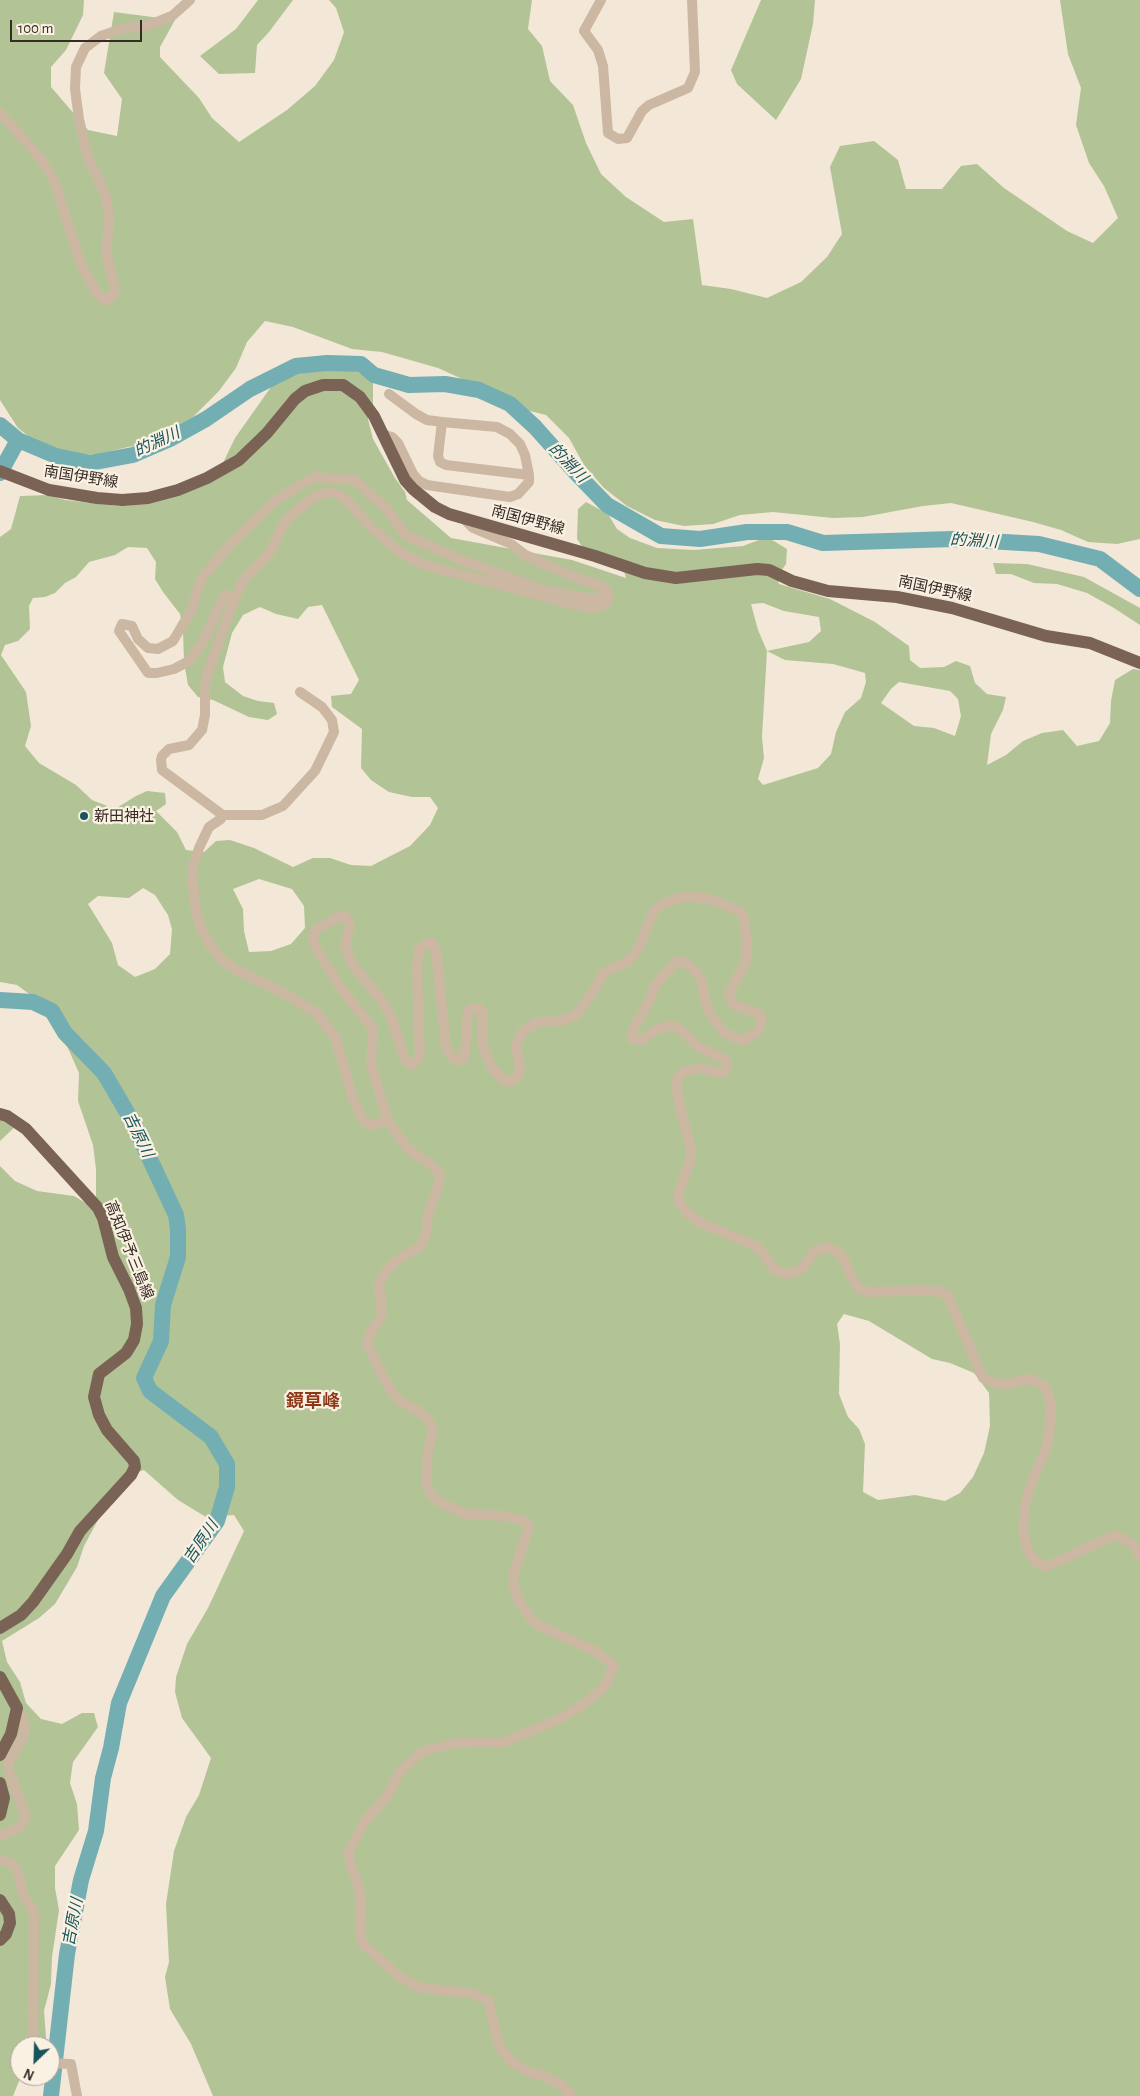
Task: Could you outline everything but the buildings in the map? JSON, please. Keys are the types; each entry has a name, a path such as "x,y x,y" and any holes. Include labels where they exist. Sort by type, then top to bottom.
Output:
{"main road":[{"name":"南国伊野線","path":"5,474 49,490 97,498 122,500 148,498 178,490 207,478 239,460 262,438 295,399 305,391 323,385 343,385 352,390 374,416 406,480 413,489 435,507 449,514 587,553 645,573 676,578 757,569 769,570 798,583 828,591 897,597 952,608 1046,636 1090,644 1140,663"},
{"name":"高知伊予三島線","path":"0,1114 7,1116 26,1129 98,1208 113,1257 136,1308 138,1324 134,1340 126,1353 99,1374 94,1397 99,1415 107,1430 134,1461 135,1467 131,1475 80,1531 67,1554 34,1602 21,1615 0,1628"},
{"path":"0,1677 17,1708 11,1734 0,1755"},
{"path":"0,1783 4,1798 0,1814"},
{"path":"0,1900 9,1914 10,1923 6,1934 0,1940"}],"street":[{"path":"0,113 42,160 54,180 81,264 96,292 106,301 113,295 115,288 106,252 109,222 106,196 88,158 79,119 76,67 86,48 101,36 121,29 149,25 172,16 190,0"},
{"path":"601,0 584,31 598,50 603,66 608,133 618,139 627,138 642,111 649,105 688,88 695,72 692,0"},
{"path":"385,435 392,437 398,443 413,474 419,481 427,485 510,497 518,494 529,482 525,456 520,444 510,434 497,427 427,420 389,394"},
{"path":"442,422 438,456 440,462 446,465 529,475"},
{"path":"233,602 230,596 226,595 203,642 189,661 174,669 148,673 119,631 122,624 132,626 138,639 148,648 158,648 172,641 192,610 201,579 228,547 276,500 314,477 355,480 387,509 405,535 460,560 543,590 593,599 608,595"},
{"path":"387,1118 374,1125 366,1122 361,1116 353,1099 336,1039 317,1012 237,970 222,960 210,945 200,926 192,876 199,848 209,827 221,819 220,813 162,770 161,760 162,756 169,749 189,745 202,730 205,715 207,675 233,602 245,578 269,554 286,520 312,498 325,493 340,495 401,553 425,565 572,604 592,608 605,605 608,595 605,588 569,575 524,554 512,544 472,528 464,519"},
{"path":"220,815 262,815 283,806 315,771 334,732 332,720 322,707 300,692"},
{"path":"572,2096 560,2084 541,2075 530,2073 512,2062 501,2049 489,2001 470,1993 420,1988 400,1977 362,1943 359,1888 350,1864 349,1850 364,1821 387,1797 400,1773 421,1752 456,1744 505,1742 565,1716 588,1701 605,1686 614,1666 595,1651 540,1626 531,1619 519,1601 513,1586 514,1572 529,1527 527,1522 506,1516 466,1514 441,1503 432,1496 426,1482 428,1451 433,1428 429,1421 417,1410 400,1401 393,1394 367,1343 371,1332 382,1315 380,1284 385,1272 396,1261 422,1245 426,1233 428,1214 439,1186 440,1174 432,1164 417,1156 405,1145 387,1118 371,1064 373,1030 340,987 316,948 313,939 316,929 343,915 347,919 350,925 345,946 352,964 385,1005 394,1022 403,1055 408,1063 413,1065 420,1055 417,969 419,949 426,944 432,943 436,951 446,1048 453,1058 459,1061 462,1059 465,1054 468,1011 478,1008 483,1013 482,1039 485,1052 492,1067 502,1079 510,1082 517,1078 520,1069 516,1046 522,1032 537,1022 561,1021 576,1015 604,972 629,961 637,950 654,912 663,904 678,898 694,898 713,900 739,911 743,915 746,934 746,960 729,993 731,1000 736,1006 759,1013 762,1019 758,1031 742,1041 725,1034 706,1005 702,982 696,972 686,963 677,961 655,985 649,1001 632,1032 632,1039 642,1040 657,1028 672,1025 681,1030 698,1048 727,1062 726,1070 721,1073 698,1068 681,1074 676,1083 681,1113 691,1147 691,1158 679,1192 679,1202 687,1213 699,1222 758,1246 775,1270 786,1274 798,1270 814,1252 828,1246 841,1254 858,1288 869,1292 937,1290 948,1296 983,1378 995,1383 1007,1384 1030,1379 1043,1385 1048,1392 1051,1408 1049,1435 1046,1448 1028,1492 1023,1530 1027,1547 1033,1559 1045,1567 1115,1535 1133,1544 1140,1557"},
{"path":"0,1836 20,1827 26,1817 9,1771 9,1762 25,1733 25,1724 17,1708"},
{"path":"0,1860 11,1863 15,1868 20,1879 23,1895 34,1912 33,2036"},
{"path":"60,2063 71,2064 77,2096"}],"green space":[{"path":"0,0 84,0 83,15 66,50 51,67 51,87 88,130 117,136 122,99 104,73 114,12 175,20 160,47 160,57 199,98 212,118 239,142 287,110 315,86 334,60 344,32 336,8 329,0 532,0 528,29 542,46 550,81 573,105 586,143 601,174 626,197 664,222 693,219 702,285 731,289 767,298 801,282 827,257 842,234 830,167 840,146 874,141 898,160 906,189 942,189 961,166 977,164 1004,188 1067,231 1093,243 1118,218 1104,186 1089,163 1076,125 1081,88 1068,54 1060,0 1140,0 1140,539 1117,544 1088,542 1061,530 1033,522 951,503 863,517 833,518 773,512 740,515 713,524 684,526 655,520 627,506 604,488 584,465 569,438 546,415 518,408 493,393 438,368 382,352 352,349 293,327 265,321 247,342 236,368 219,391 180,430 153,441 95,455 71,454 42,447 18,428 0,400"},
{"path":"258,0 293,0 257,45 255,73 219,74 200,56 236,29"},
{"path":"761,0 815,0 813,24 801,79 776,120 737,84 731,70"},
{"path":"329,366 358,372 373,381 373,404 368,419 373,439 405,492 407,500 451,538 572,560 626,578 621,561 583,548 577,539 578,509 586,502 608,514 617,529 630,538 657,548 694,550 743,546 767,537 787,549 786,564 777,577 779,584 830,599 875,622 909,646 910,660 920,668 944,667 956,661 970,666 975,683 987,694 1006,697 1003,710 991,734 987,765 1006,755 1023,741 1042,733 1063,730 1077,746 1099,741 1110,723 1111,701 1115,680 1133,669 1140,670 1140,2096 213,2096 191,2044 170,2009 165,1977 169,1962 166,1904 174,1851 186,1817 199,1795 211,1758 182,1718 175,1692 176,1677 187,1644 208,1608 244,1531 234,1515 206,1517 178,1500 144,1470 132,1474 105,1507 84,1546 77,1567 55,1604 39,1618 2,1641 7,1662 20,1682 26,1703 41,1719 62,1724 82,1713 94,1713 98,1727 73,1762 70,1783 77,1804 79,1830 55,1866 55,1888 59,1910 52,1957 51,1984 44,2011 46,2036 10,2036 10,2086 17,2086 13,2096 0,2096 0,1166 15,1181 37,1191 74,1196 96,1209 96,1169 93,1145 78,1101 79,1073 63,1037 40,1002 17,985 0,982 0,537 11,529 20,496 49,495 65,500 118,506 159,494 222,465 235,438 271,387 287,376 310,367","holes":["128,547 147,548 156,562 155,579 180,614 188,685 198,697 213,700 249,717 268,720 277,714 274,703 258,701 243,696 225,682 223,667 232,633 243,615 260,607 276,614 298,619 308,607 322,605 359,680 351,694 331,696 332,707 362,729 361,768 371,780 389,792 412,797 430,797 438,808 430,825 410,846 371,866 351,865 330,858 313,858 293,867 254,848 230,840 216,841 204,852 186,850 177,832 156,811 166,804 165,793 147,791 115,809 92,800 76,785 39,763 25,746 31,726 26,692 1,655 5,645 18,641 30,629 29,606 33,598 45,597 55,593 65,583 76,577 89,562 115,555","763,603 784,611 819,617 821,631 809,642 767,651 758,630 751,604","767,651 785,660 833,664 865,673 866,682 861,698 845,712 836,732 831,754 818,768 763,785 758,779 764,758 762,737","899,682 950,691 958,699 961,716 955,736 934,728 914,726 881,703 891,689","259,879 292,889 304,906 305,928 291,944 271,951 249,952 244,931 243,909 233,889","143,888 155,895 168,915 172,929 170,954 155,969 135,977 118,965 112,943 88,904 98,896 129,898","844,1314 869,1321 932,1359 950,1363 974,1373 989,1393 990,1426 984,1453 973,1477 960,1493 945,1501 915,1495 878,1500 863,1492 865,1444 859,1429 848,1417 839,1394 840,1344 837,1324"]},
{"path":"993,563 1027,564 1084,577 1140,608 1140,625 1087,593 1057,584 1034,583 1011,574 996,574"},
{"path":"0,1109 20,1122 0,1141"}],"waterway":[{"name":"的淵川","path":"0,425 18,440 56,456 90,463 133,455 170,439 206,419 250,389 296,366 327,363 361,364 374,375 409,385 445,384 479,390 510,404 535,427 607,505 661,536 700,539 747,532 787,532 823,543 953,539 1039,544 1100,559 1140,589"},
{"name":"吉原川","path":"0,473 18,440"},
{"name":"吉原川","path":"0,1000 33,1002 52,1011 65,1033 104,1073 132,1121 176,1215 178,1229 178,1257 163,1305 161,1341 144,1378 150,1391 211,1437 227,1464 227,1487 217,1521 163,1596 119,1703 111,1748 103,1778 96,1831 81,1880 67,1954 51,2096"}],"place":[{"name":"新田神社","path":"84,816"}],"district":[{"name":"鏡草峰","path":"313,1402"}]}
